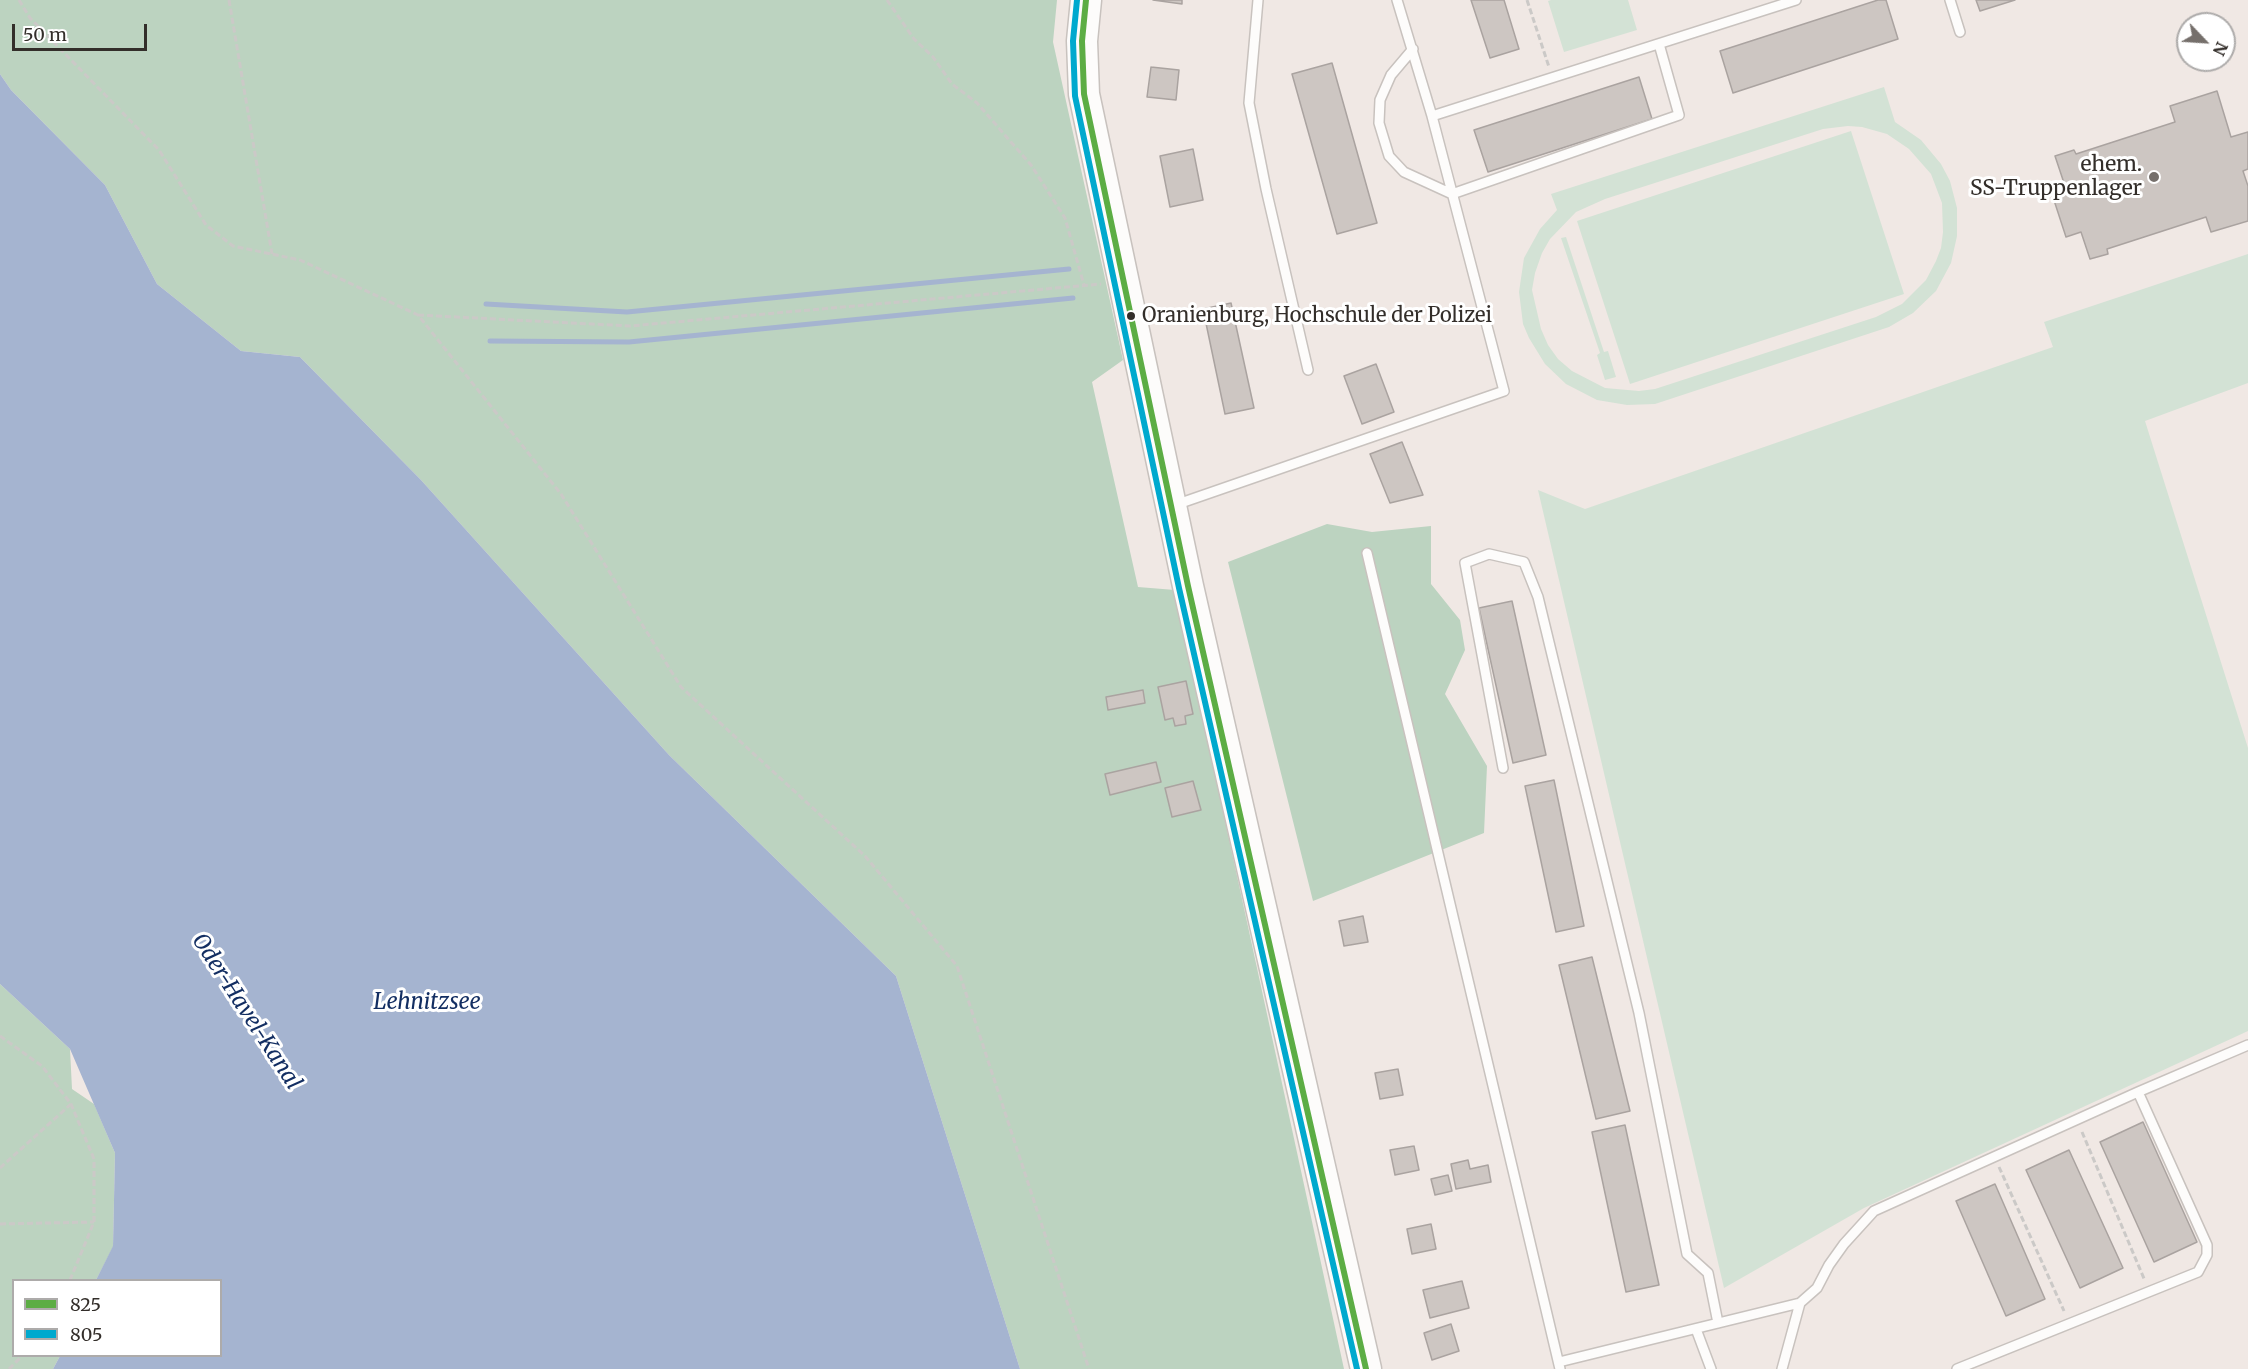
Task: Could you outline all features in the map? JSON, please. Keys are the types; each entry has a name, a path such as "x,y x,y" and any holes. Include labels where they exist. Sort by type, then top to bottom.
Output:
{"main road":[{"path":"1086,0 1082,41 1084,94 1171,507 1366,1369"}],"lane":[{"path":"1258,0 1249,103 1266,189 1308,370"},
{"path":"1171,507 1504,391 1432,116 1397,0"},
{"path":"1432,116 1796,0"},
{"path":"1950,0 1960,32"},
{"path":"1413,49 1391,75 1380,100 1379,123 1389,156 1404,172 1452,194 1679,115 1659,44"},
{"path":"1367,553 1559,1365 1800,1303 1817,1288 1829,1265 1844,1244 1874,1211 2138,1092 2248,1046"},
{"path":"1503,768 1465,563 1489,554 1524,562 1538,597 1639,1013 1687,1254 1708,1273 1718,1323"},
{"path":"1957,1369 2198,1272 2207,1255 2207,1245 2138,1092"},
{"path":"1782,1369 1800,1303"},
{"path":"1696,1329 1711,1369"}],"path":[{"path":"20,0 30,18 159,150 206,225 233,246 300,260 418,315 630,326 1123,282"},
{"path":"229,0 272,254"},
{"path":"887,0 914,39 933,57 952,84 977,103 1031,165 1065,218 1084,285"},
{"path":"1527,0 1553,78"},
{"path":"418,315 561,494 681,687 865,856 957,966 1089,1369"},
{"path":"0,1036 42,1066 71,1104 93,1159 94,1222 71,1279"},
{"path":"0,1168 71,1104"},
{"path":"2076,1120 2150,1292"},
{"path":"1995,1156 2070,1324"},
{"path":"0,1224 94,1222"},
{"path":"9,1369 21,1357"}],"green space":[{"path":"0,0 1057,0 1053,42 1123,360 1092,382 1138,587 1175,590 1344,1369 1020,1369 896,976 669,755 421,480 300,357 241,351 157,284 105,185 11,90 0,74"},
{"path":"1628,0 1637,30 1564,52 1548,1"},
{"path":"1884,87 1895,122 1921,140 1941,164 1950,181 1957,208 1957,236 1951,263 1936,291 1913,313 1889,327 1655,404 1627,405 1597,400 1566,384 1545,364 1523,324 1519,292 1524,258 1540,229 1557,210 1551,194","holes":["1862,127 1887,134 1909,149 1931,174 1942,203 1943,232 1941,248 1936,261 1926,280 1902,304 1876,317 1655,389 1639,391 1605,388 1572,371 1558,359 1541,329 1532,290 1542,253 1550,239 1576,212 1605,199 1823,129"]},
{"path":"1851,131 1904,294 1630,384 1577,221"},
{"path":"1566,237 1604,352 1608,351 1616,377 1605,380 1597,355 1600,353 1561,238"},
{"path":"2248,254 2248,383 2145,421 2248,748 2248,1031 1864,1208 1724,1288 1538,490 1585,509 2053,347 2044,322"},
{"path":"1327,524 1372,532 1431,526 1431,584 1460,620 1465,650 1445,694 1487,766 1484,833 1313,901 1228,562"},
{"path":"0,984 70,1049 72,1089 94,1104 115,1153 113,1247 97,1279 12,1279 12,1357 59,1357 53,1369 0,1369"}],"water":[{"name":"Lehnitzsee","path":"0,74 11,90 105,185 157,284 241,351 300,357 421,480 669,755 896,976 1020,1369 53,1369 59,1357 222,1357 222,1279 96,1279 113,1246 115,1153 70,1049 0,984"}],"building":[{"path":"1153,0 1182,0 1182,4"},
{"path":"1471,0 1504,0 1519,49 1490,58"},
{"path":"1878,0 1886,0 1898,39 1733,93 1720,51"},
{"path":"1976,0 2015,0 1980,11"},
{"path":"1332,63 1377,223 1337,234 1292,74"},
{"path":"1151,67 1179,70 1176,100 1147,97"},
{"path":"1639,77 1652,119 1488,172 1474,130"},
{"name":"ehem. SS-Truppenlager","path":"2217,91 2231,137 2248,132 2248,169 2243,171 2248,186 2248,221 2211,232 2206,217 2107,249 2108,254 2090,259 2081,232 2066,237 2050,188 2064,183 2055,156 2074,150 2076,154 2175,122 2170,106"},
{"path":"1193,149 1203,200 1170,207 1160,156"},
{"path":"1231,303 1254,408 1225,414 1203,309"},
{"path":"1376,364 1394,412 1362,424 1344,376"},
{"path":"1402,442 1423,495 1390,503 1370,454"},
{"path":"1512,601 1546,755 1513,763 1479,608"},
{"path":"1186,681 1193,714 1185,716 1186,724 1175,726 1173,718 1165,720 1158,687"},
{"path":"1143,690 1145,703 1108,710 1106,697"},
{"path":"1156,762 1161,782 1110,795 1105,774"},
{"path":"1554,780 1584,926 1556,932 1525,786"},
{"path":"1193,781 1201,810 1172,817 1165,788"},
{"path":"1363,916 1368,942 1344,946 1339,921"},
{"path":"1592,957 1630,1111 1596,1119 1559,965"},
{"path":"1398,1069 1403,1095 1380,1099 1375,1073"},
{"path":"2143,1122 2197,1242 2154,1262 2100,1142"},
{"path":"1625,1125 1659,1285 1626,1292 1592,1132"},
{"path":"1414,1146 1419,1170 1395,1175 1390,1150"},
{"path":"2069,1150 2123,1268 2080,1288 2026,1170"},
{"path":"1468,1160 1470,1169 1488,1165 1491,1182 1456,1189 1451,1164"},
{"path":"1448,1175 1452,1191 1435,1195 1431,1179"},
{"path":"1995,1184 2045,1299 2006,1316 1956,1201"},
{"path":"1431,1224 1436,1249 1412,1254 1407,1229"},
{"path":"1462,1281 1469,1308 1430,1318 1423,1290"},
{"path":"1451,1324 1459,1351 1432,1360 1424,1333"}],"waterway":[{"path":"486,304 627,312 1069,269"},
{"path":"490,341 629,342 1073,298"}],"transit line":[{"name":"805","path":"1077,0 1073,41 1075,96 1179,588 1357,1369"},
{"name":"825","path":"1086,0 1082,41 1084,94 1188,586 1366,1369"}],"place":[{"name":"ehem. SS-Truppenlager","path":"2154,177"},
{"name":"Oranienburg, Hochschule der Polizei","path":"1131,316"}],"water label":[{"name":"Oder-Havel-Kanal","path":"246,1012"}]}
